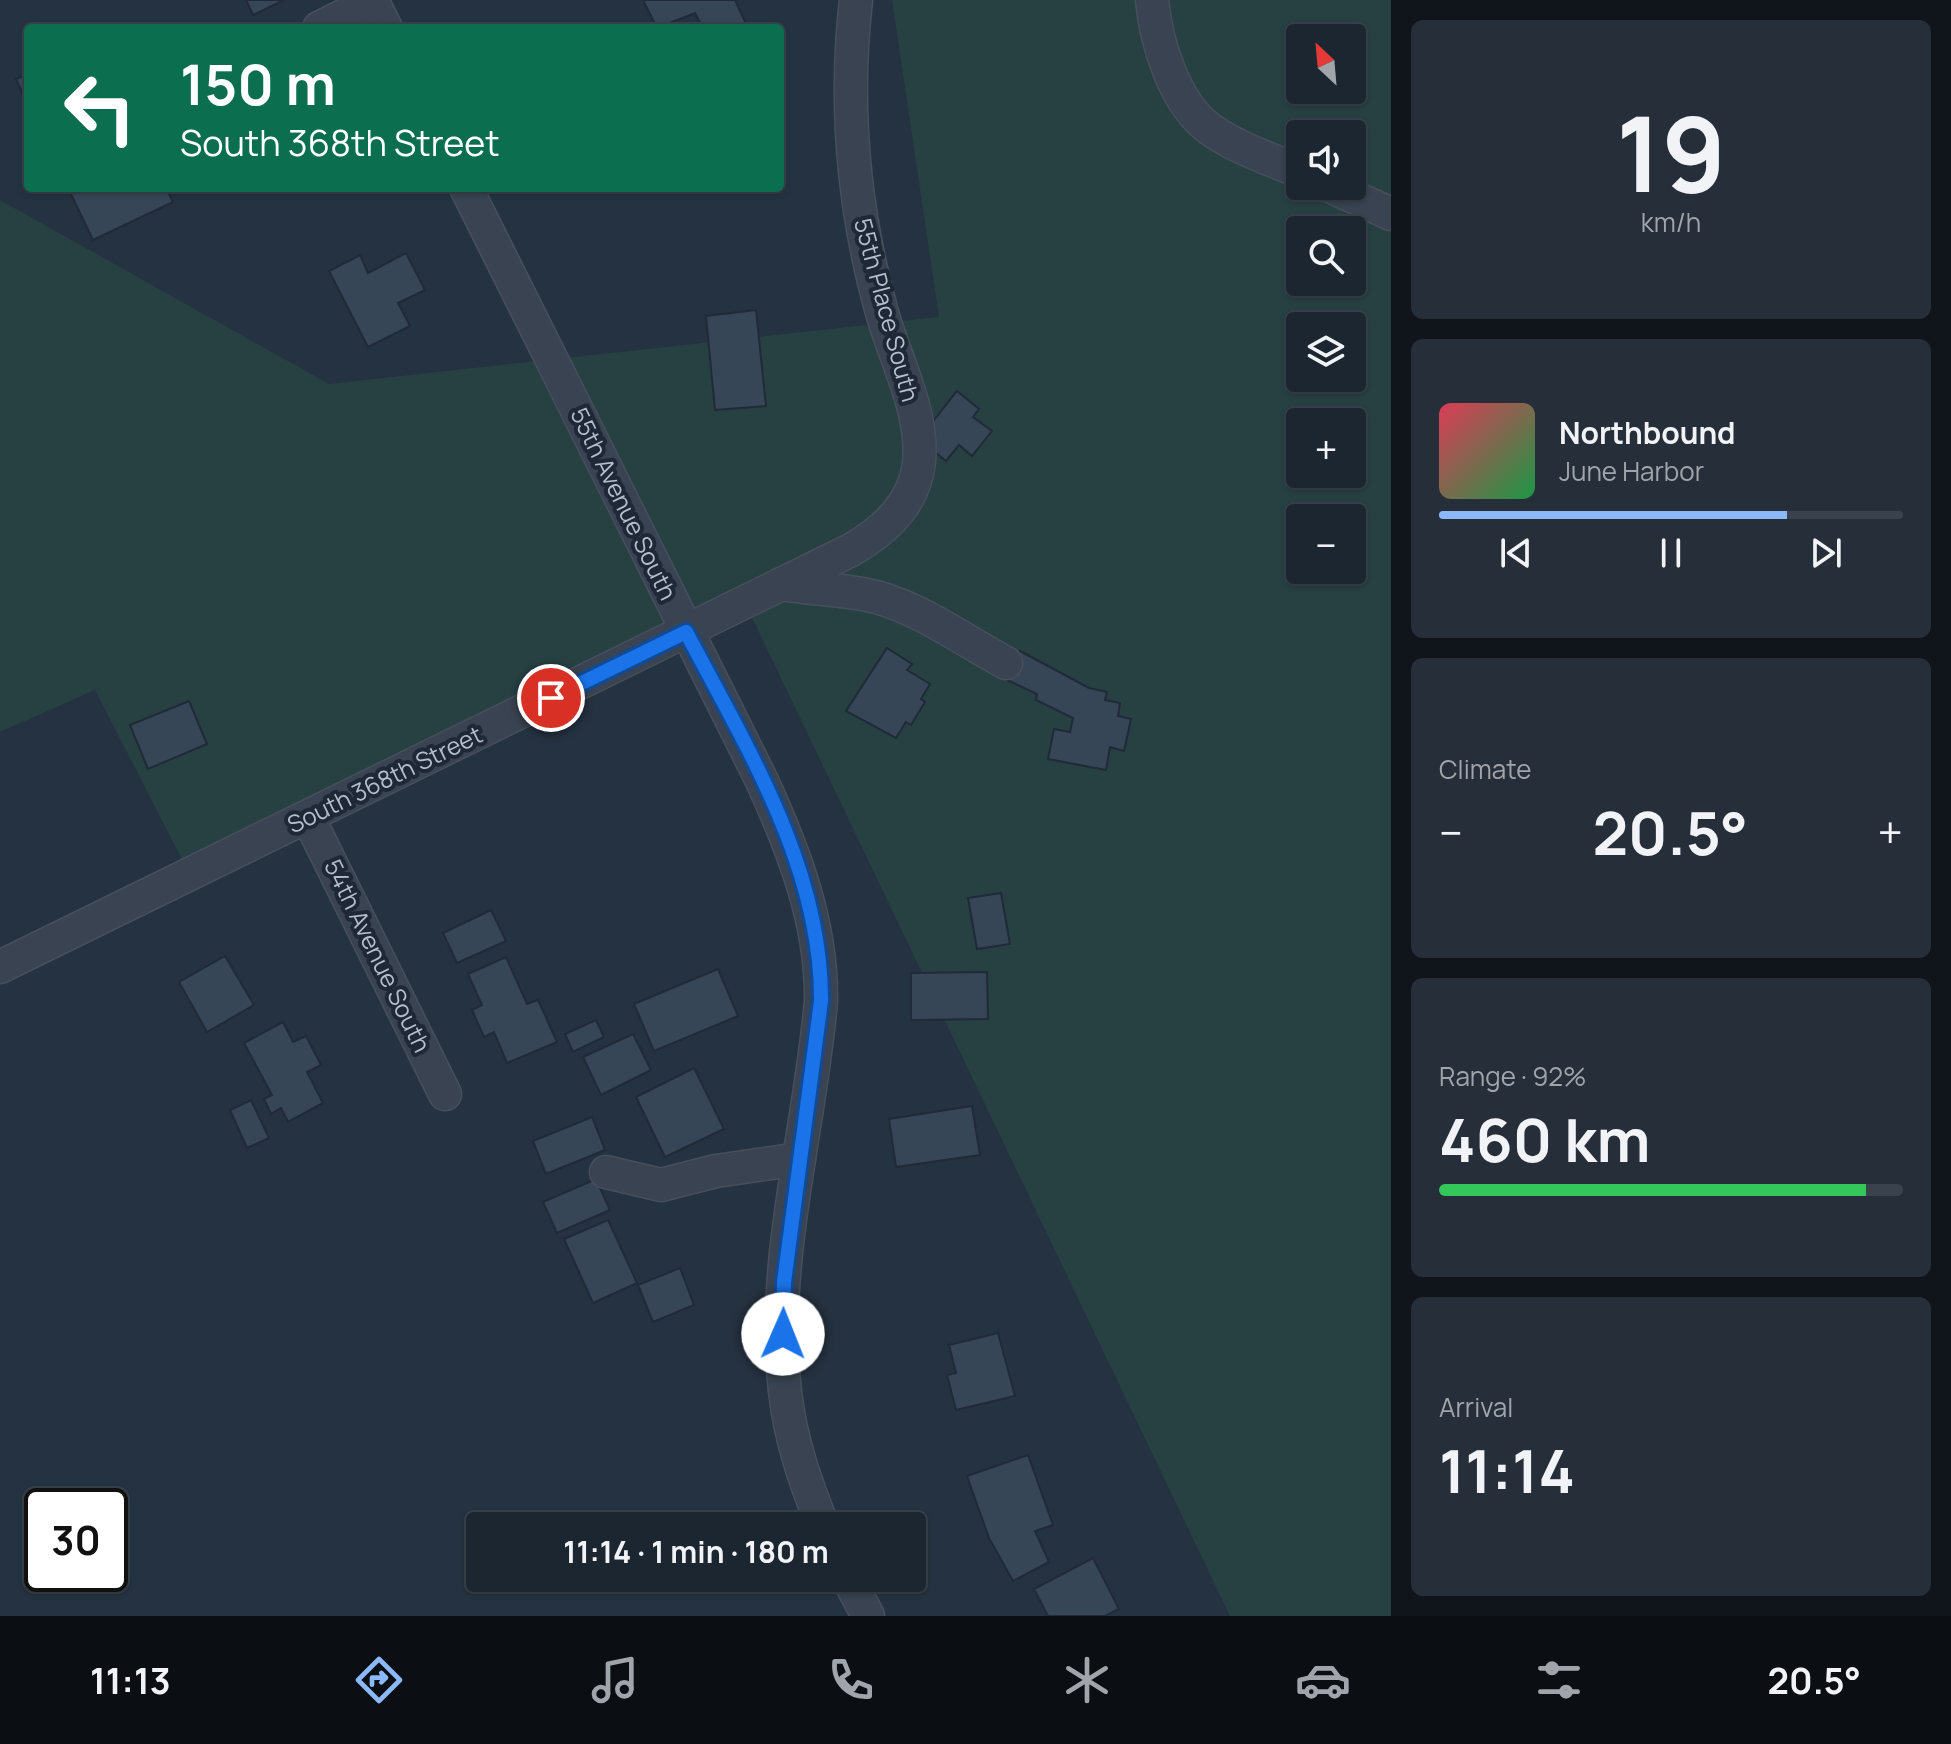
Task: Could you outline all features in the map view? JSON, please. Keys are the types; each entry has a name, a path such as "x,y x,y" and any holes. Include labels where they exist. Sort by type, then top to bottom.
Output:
{"street":[{"path":"327,24 372,0 384,24"},
{"name":"55th Place South","path":"856,0 849,111 854,173 878,296 917,425 919,452 916,477"},
{"path":"1152,0 1170,69 1197,117 1217,134 1286,166"},
{"name":"55th Avenue South","path":"468,192 773,805 794,856 815,927 821,966 821,1001 784,1282 782,1360 796,1449 818,1512"},
{"path":"1360,200 1391,214"},
{"name":"South 368th Street","path":"0,967 686,632 875,535 901,509 916,477"},
{"path":"782,584 822,592 861,593 896,604 1006,663"},
{"name":"54th Avenue South","path":"308,817 445,1094"},
{"path":"606,1172 661,1185 716,1171 799,1159"},
{"path":"855,1592 868,1616"}],"green space":[{"path":"892,0 1391,0 1391,1616 1230,1616 745,603 190,875 95,690 0,732 0,200 329,384 939,317"}],"building":[{"path":"246,0 284,0 253,15"},
{"path":"643,0 735,0 746,24 701,24 695,13 667,24 655,24"},
{"path":"24,76 24,96 16,79"},
{"path":"70,192 168,192 173,202 93,240"},
{"path":"406,253 425,290 398,303 410,326 368,347 329,271 360,255 368,273"},
{"path":"756,310 766,406 715,410 706,316"},
{"path":"957,391 979,409 973,417 992,431 972,456 959,445 946,461 919,439"},
{"path":"887,648 912,664 907,670 930,684 921,699 925,702 911,725 906,722 896,738 846,711"},
{"path":"1020,651 1089,688 1107,692 1105,700 1120,703 1118,716 1131,719 1124,751 1110,747 1106,770 1048,759 1054,729 1070,732 1073,718 1036,700 1037,694 1007,680"},
{"path":"189,701 207,744 148,769 130,725"},
{"path":"1001,893 1010,944 977,949 968,898"},
{"path":"491,910 506,941 457,963 443,933"},
{"path":"225,956 254,1005 207,1032 179,982"},
{"path":"506,957 527,1004 538,1000 557,1042 507,1063 494,1032 484,1037 472,1010 482,1005 468,974"},
{"path":"718,969 738,1016 654,1051 634,1004"},
{"path":"987,972 988,1019 911,1020 911,973"},
{"path":"596,1020 604,1037 573,1052 565,1034"},
{"path":"283,1022 293,1042 306,1036 321,1065 307,1072 323,1103 288,1122 281,1108 271,1114 264,1099 272,1095 244,1043"},
{"path":"633,1034 651,1070 601,1095 583,1057"},
{"path":"694,1068 724,1129 665,1157 636,1097"},
{"path":"251,1100 269,1138 247,1148 230,1110"},
{"path":"972,1106 980,1155 896,1167 889,1119"},
{"path":"592,1117 605,1150 546,1174 533,1141"},
{"path":"596,1179 610,1210 557,1233 543,1202"},
{"path":"608,1220 637,1283 593,1303 564,1239"},
{"path":"680,1268 694,1305 653,1322 638,1285"},
{"path":"998,1333 1015,1396 956,1410 947,1375 956,1373 949,1345"},
{"path":"1028,1455 1053,1525 1035,1531 1049,1562 1013,1581 989,1538 967,1476"},
{"path":"1093,1558 1119,1609 1105,1616 1048,1616 1034,1589"}],"route":[{"path":"551,698 686,632 762,781 794,856 815,927 821,966 821,1001 784,1282 783,1334"}]}
